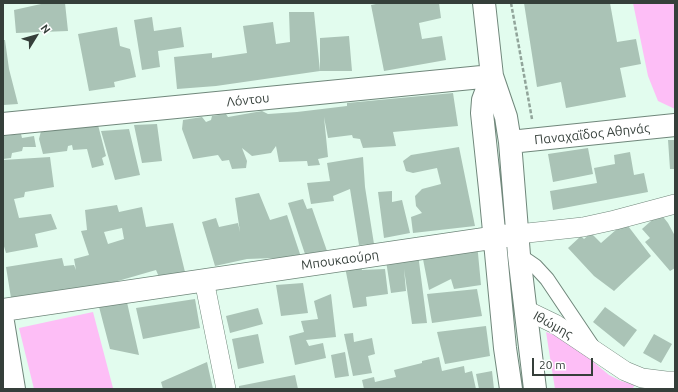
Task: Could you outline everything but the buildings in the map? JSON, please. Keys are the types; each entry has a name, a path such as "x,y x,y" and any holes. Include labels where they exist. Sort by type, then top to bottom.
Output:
{"street":[{"path":"484,3 492,76 506,117 510,142 519,255 535,389"},
{"path":"492,76 483,100 482,113 505,348 511,389"},
{"name":"Λόντου","path":"3,124 492,76"},
{"name":"Παναχαΐδος Αθηνάς","path":"510,142 675,125"},
{"name":"Μπουκαούρη","path":"3,310 495,237 583,227 675,204"},
{"path":"519,255 535,266 547,279 596,351"},
{"path":"204,280 226,389"},
{"name":"Ιθώμης","path":"526,310 555,324 618,366 642,378 675,381"},
{"path":"3,322 14,389"}],"path":[{"path":"511,3 536,139"}],"shaded area":[{"path":"633,3 675,3 675,109 658,101 648,76"},
{"path":"93,312 113,388 34,389 19,328"},
{"path":"546,332 557,336 579,350 609,375 621,381 635,385 632,389 555,389"}]}
